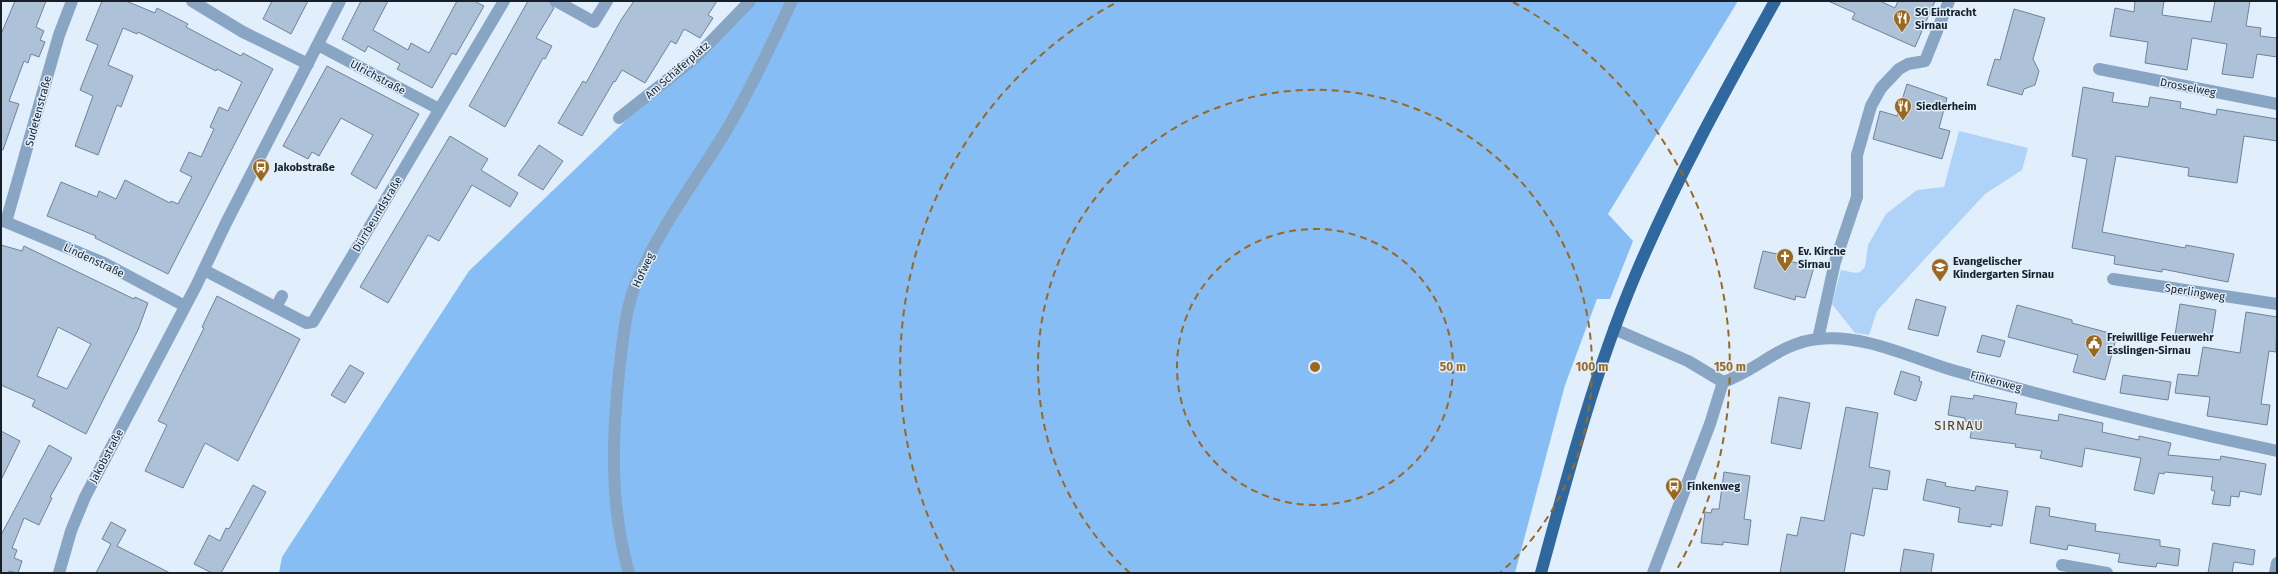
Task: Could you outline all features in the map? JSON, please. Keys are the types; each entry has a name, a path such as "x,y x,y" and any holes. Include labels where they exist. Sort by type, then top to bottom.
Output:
{"main road":[{"path":"1541,573 1571,463 1614,329 1644,254 1686,163 1775,1"}],"street":[{"name":"Sudetenstraße","path":"3,221 59,35 72,1"},
{"path":"192,1 243,32 308,64"},
{"name":"Jakobstraße","path":"59,573 71,531 85,497 204,270 226,223 340,1"},
{"name":"Dürrbeundstraße","path":"204,270 306,323 313,322 504,1"},
{"path":"556,1 594,22 608,1"},
{"name":"Am Schäferplatz","path":"619,118 695,58 750,1"},
{"name":"Hofweg","path":"629,573 615,507 613,450 615,406 624,327 633,293 659,238 739,109 792,1"},
{"path":"1818,339 1835,262 1857,197 1857,155 1871,106 1881,88 1899,69 1908,64 1925,61 1949,1"},
{"name":"Ulrichstraße","path":"318,46 439,109"},
{"name":"Drosselweg","path":"2099,69 2277,104"},
{"name":"Lindenstraße","path":"3,221 104,263 185,306"},
{"name":"Sperlingweg","path":"2113,279 2277,304"},
{"path":"276,307 282,296"},
{"path":"1614,329 1688,361 1723,382 1710,424 1653,573"},
{"name":"Finkenweg","path":"1723,382 1742,374 1773,354 1787,347 1818,339 1859,342 1918,357 1951,369 2107,410 2277,451"},
{"path":"2275,573 2277,563"},
{"path":"2062,565 2107,573"}],"shaded area":[{"path":"756,1 1738,1 1608,214 1633,241 1610,299 1597,299 1565,385 1515,573 279,573 282,557 469,271 640,107 698,62"},
{"path":"1959,131 2028,148 2022,170 1985,194 1932,251 1877,311 1869,335 1855,333 1832,304 1841,270 1856,273 1860,272 1865,267 1868,245 1886,214 1917,190 1944,187"}],"building":[{"path":"15,1 46,1 36,27 44,31 40,40 45,42 39,57 31,54 28,63 24,61 9,101 19,104 3,150 1,149 1,34"},
{"path":"102,1 126,1 155,13 157,8 188,24 186,27 241,56 243,53 273,69 168,274 95,238 96,236 47,216 61,182 97,197 99,191 116,199 125,180 170,203 171,201 178,204 192,177 180,171 189,152 201,157 214,129 210,127 219,107 228,111 242,82 217,69 216,71 138,32 137,34 123,28 108,65 133,76 121,107 117,105 98,155 75,146 93,96 80,90 98,45 86,40"},
{"path":"272,1 308,1 291,34 263,19"},
{"path":"361,1 388,1 373,30 408,50 411,43 429,53 457,1 474,1 484,6 456,55 452,53 432,88 397,69 400,64 368,46 365,52 342,39"},
{"path":"528,1 549,1 554,8 536,38 552,46 545,59 543,58 505,127 469,106"},
{"path":"634,1 717,1 708,15 713,18 700,38 684,29 676,44 671,41 645,83 622,70 582,136 558,123 583,81 586,83 621,20"},
{"name":"SG Eintracht Sirnau","path":"1828,1 1880,1 1895,8 1898,1 1935,1 1915,47 1852,19 1855,13"},
{"path":"2135,1 2164,1 2162,15 2211,22 2215,1 2250,1 2246,26 2261,28 2260,36 2277,38 2277,57 2257,54 2253,78 2222,74 2227,44 2192,38 2187,70 2145,63 2148,42 2110,36 2115,8 2134,12"},
{"path":"2014,9 2045,18 2033,59 2039,71 2035,85 2024,89 2022,95 1987,85 1995,59 2000,60"},
{"path":"327,66 419,114 376,189 351,174 373,135 341,118 319,156 312,152 308,159 283,146"},
{"name":"Siedlerheim","path":"1907,84 1947,98 1939,128 1950,131 1942,159 1873,139 1880,111 1897,116"},
{"path":"2083,87 2114,93 2112,102 2148,107 2150,97 2181,102 2180,108 2216,115 2217,109 2277,119 2277,141 2244,136 2237,183 2188,176 2189,168 2116,156 2102,232 2185,248 2186,245 2234,254 2228,282 2162,269 2162,272 2114,264 2115,256 2072,248 2087,159 2072,156"},
{"path":"450,136 488,159 481,170 518,193 510,207 472,185 439,241 428,235 388,303 360,287"},
{"path":"539,145 563,161 543,190 518,175"},
{"path":"1,245 22,251 24,246 134,299 135,297 148,303 138,330 86,434 32,406 35,400 1,385","holes":["58,327 91,344 67,389 37,376"]},
{"name":"Ev. Kirche Sirnau","path":"1763,251 1782,255 1781,259 1814,267 1805,298 1796,296 1795,300 1754,288"},
{"path":"217,296 300,339 238,461 205,443 183,488 145,471 167,425 158,421 204,328 202,327"},
{"name":"Evangelischer Kindergarten Sirnau","path":"1916,299 1946,307 1938,336 1908,329"},
{"path":"2180,304 2216,310 2211,341 2175,335"},
{"path":"2017,305 2072,320 2072,323 2117,335 2105,380 2073,372 2078,355 2008,337"},
{"path":"2246,312 2277,317 2276,352 2269,351 2261,404 2270,405 2267,425 2207,416 2210,397 2175,393 2178,374 2198,376 2203,347 2240,353"},
{"path":"1982,335 2005,341 2000,357 1977,352"},
{"path":"350,365 364,373 345,403 331,395"},
{"path":"1901,371 1920,377 1919,381 1922,382 1916,401 1894,394"},
{"path":"2123,375 2171,382 2168,400 2120,393"},
{"path":"1974,395 2017,403 2015,414 2058,421 2059,414 2103,423 2102,432 2139,440 2139,436 2171,443 2168,455 2220,460 2221,456 2266,464 2261,495 2240,491 2239,497 2231,496 2230,506 2212,504 2215,491 2211,490 2213,477 2165,472 2164,474 2159,473 2154,494 2134,490 2141,458 2085,448 2082,467 2040,458 2042,451 2015,447 2016,444 1970,438 1973,422 1964,421 1965,418 1948,415 1951,396 1973,399"},
{"path":"1779,397 1810,403 1801,449 1771,443"},
{"path":"1846,407 1878,413 1869,467 1890,471 1887,490 1873,488 1864,536 1851,533 1844,573 1780,573 1787,534 1797,536 1801,517 1824,521"},
{"path":"1,431 20,441 1,480"},
{"path":"49,445 72,458 50,497 52,498 39,525 24,518 12,548 17,550 14,558 22,561 18,573 9,571 8,573 1,573 1,535"},
{"path":"1724,472 1750,476 1744,519 1751,520 1748,545 1723,542 1723,545 1701,543 1705,512 1711,513 1712,509 1719,509"},
{"path":"1927,479 1946,483 1945,486 1975,491 1976,486 2008,491 2002,526 1991,524 1991,527 1958,522 1960,508 1923,500"},
{"path":"253,485 266,492 221,573 212,573 194,564 209,535 220,541 226,528 229,529"},
{"path":"2036,506 2050,508 2049,516 2096,524 2095,531 2160,540 2160,546 2180,549 2178,566 2157,563 2156,567 2118,562 2120,554 2068,545 2067,550 2030,543"},
{"path":"111,522 126,530 117,546 170,573 96,573 111,544 102,539"},
{"path":"2213,543 2255,550 2253,565 2234,562 2232,573 2208,573"},
{"path":"1904,549 1934,554 1931,573 1900,573"}],"place":[{"name":"SG Eintracht Sirnau","path":"1902,33"},
{"name":"Siedlerheim","path":"1903,121"},
{"name":"Jakobstraße","path":"261,182"},
{"name":"Ev. Kirche Sirnau","path":"1785,272"},
{"name":"Evangelischer Kindergarten Sirnau","path":"1940,282"},
{"name":"Freiwillige Feuerwehr Esslingen-Sirnau","path":"2094,358"},
{"name":"Finkenweg","path":"1674,501"}],"district":[{"name":"SIRNAU","path":"1959,425"}]}
